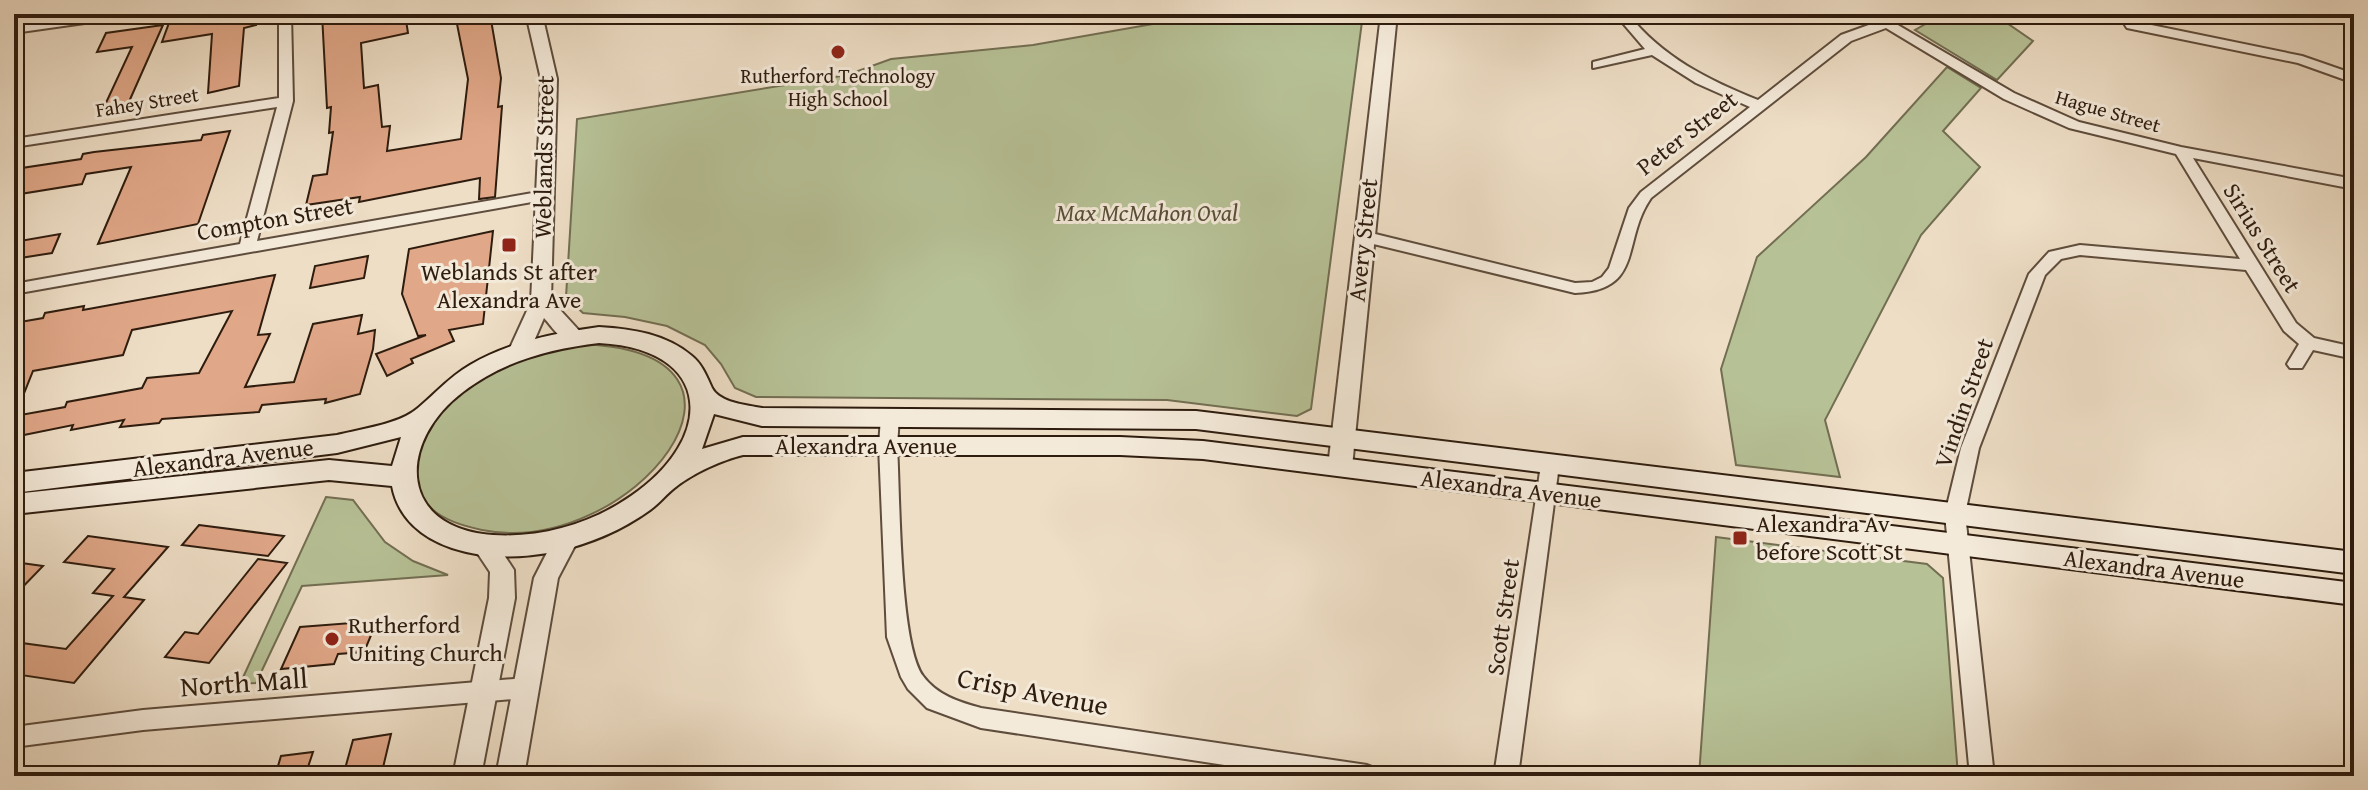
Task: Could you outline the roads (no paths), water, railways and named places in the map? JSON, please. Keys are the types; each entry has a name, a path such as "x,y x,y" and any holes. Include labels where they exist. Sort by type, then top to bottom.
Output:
{"main road":[{"path":"574,337 622,337 663,348 691,370 702,395 703,420 697,439 672,477 643,502 607,523 567,538 515,546 484,545 457,539 435,529 418,515 407,497 402,478 408,446 427,414 468,377 520,350 574,337"},
{"name":"Alexandra Avenue","path":"702,395 724,409 742,415 1157,418 1343,437 2354,563"},
{"name":"Alexandra Avenue","path":"14,483 328,446 389,432 427,414"},
{"name":"Alexandra Avenue","path":"672,477 721,451 743,446 1166,447 2354,594"},
{"name":"Alexandra Avenue","path":"14,504 329,470 402,478"}],"street":[{"path":"14,29 120,14"},
{"path":"247,249 286,101 285,14"},
{"name":"Weblands Street","path":"520,350 541,302 549,79 534,14"},
{"name":"Avery Street","path":"1340,467 1389,14"},
{"path":"1621,14 1652,51 1700,80 1760,106"},
{"name":"Peter Street","path":"1363,236 1575,288 1596,287 1609,280 1618,270 1636,205 1846,38 1881,18"},
{"name":"Hague Street","path":"1881,18 2037,110 2074,125 2181,151 2354,184"},
{"path":"2132,25 2302,60 2354,79"},
{"path":"1598,65 1652,51"},
{"name":"Fahey Street","path":"14,143 286,101"},
{"name":"Sirius Street","path":"2181,151 2290,327 2309,343"},
{"name":"Compton Street","path":"14,289 544,196"},
{"name":"Vindin Street","path":"1982,776 1955,514 1970,448 2032,288 2046,260 2057,252 2080,250 2252,265"},
{"path":"541,302 574,337"},
{"path":"2296,364 2309,343 2354,353"},
{"name":"Crisp Avenue","path":"890,417 888,446 898,637 913,683 928,696 946,709 981,718 1367,776"},
{"name":"Scott Street","path":"1506,776 1550,465"},
{"path":"510,776 546,578 567,538"},
{"path":"467,776 502,584 502,570 484,545"},
{"name":"North Mall","path":"14,737 143,720 526,688"}],"place":[{"name":"Rutherford Technology High School","path":"838,52"},
{"name":"Weblands St after Alexandra Ave","path":"509,245"},
{"name":"Alexandra Av before Scott St","path":"1740,538"},
{"name":"Rutherford Uniting Church","path":"332,639"}],"park label":[{"name":"Max McMahon Oval","path":"1147,213"}]}
